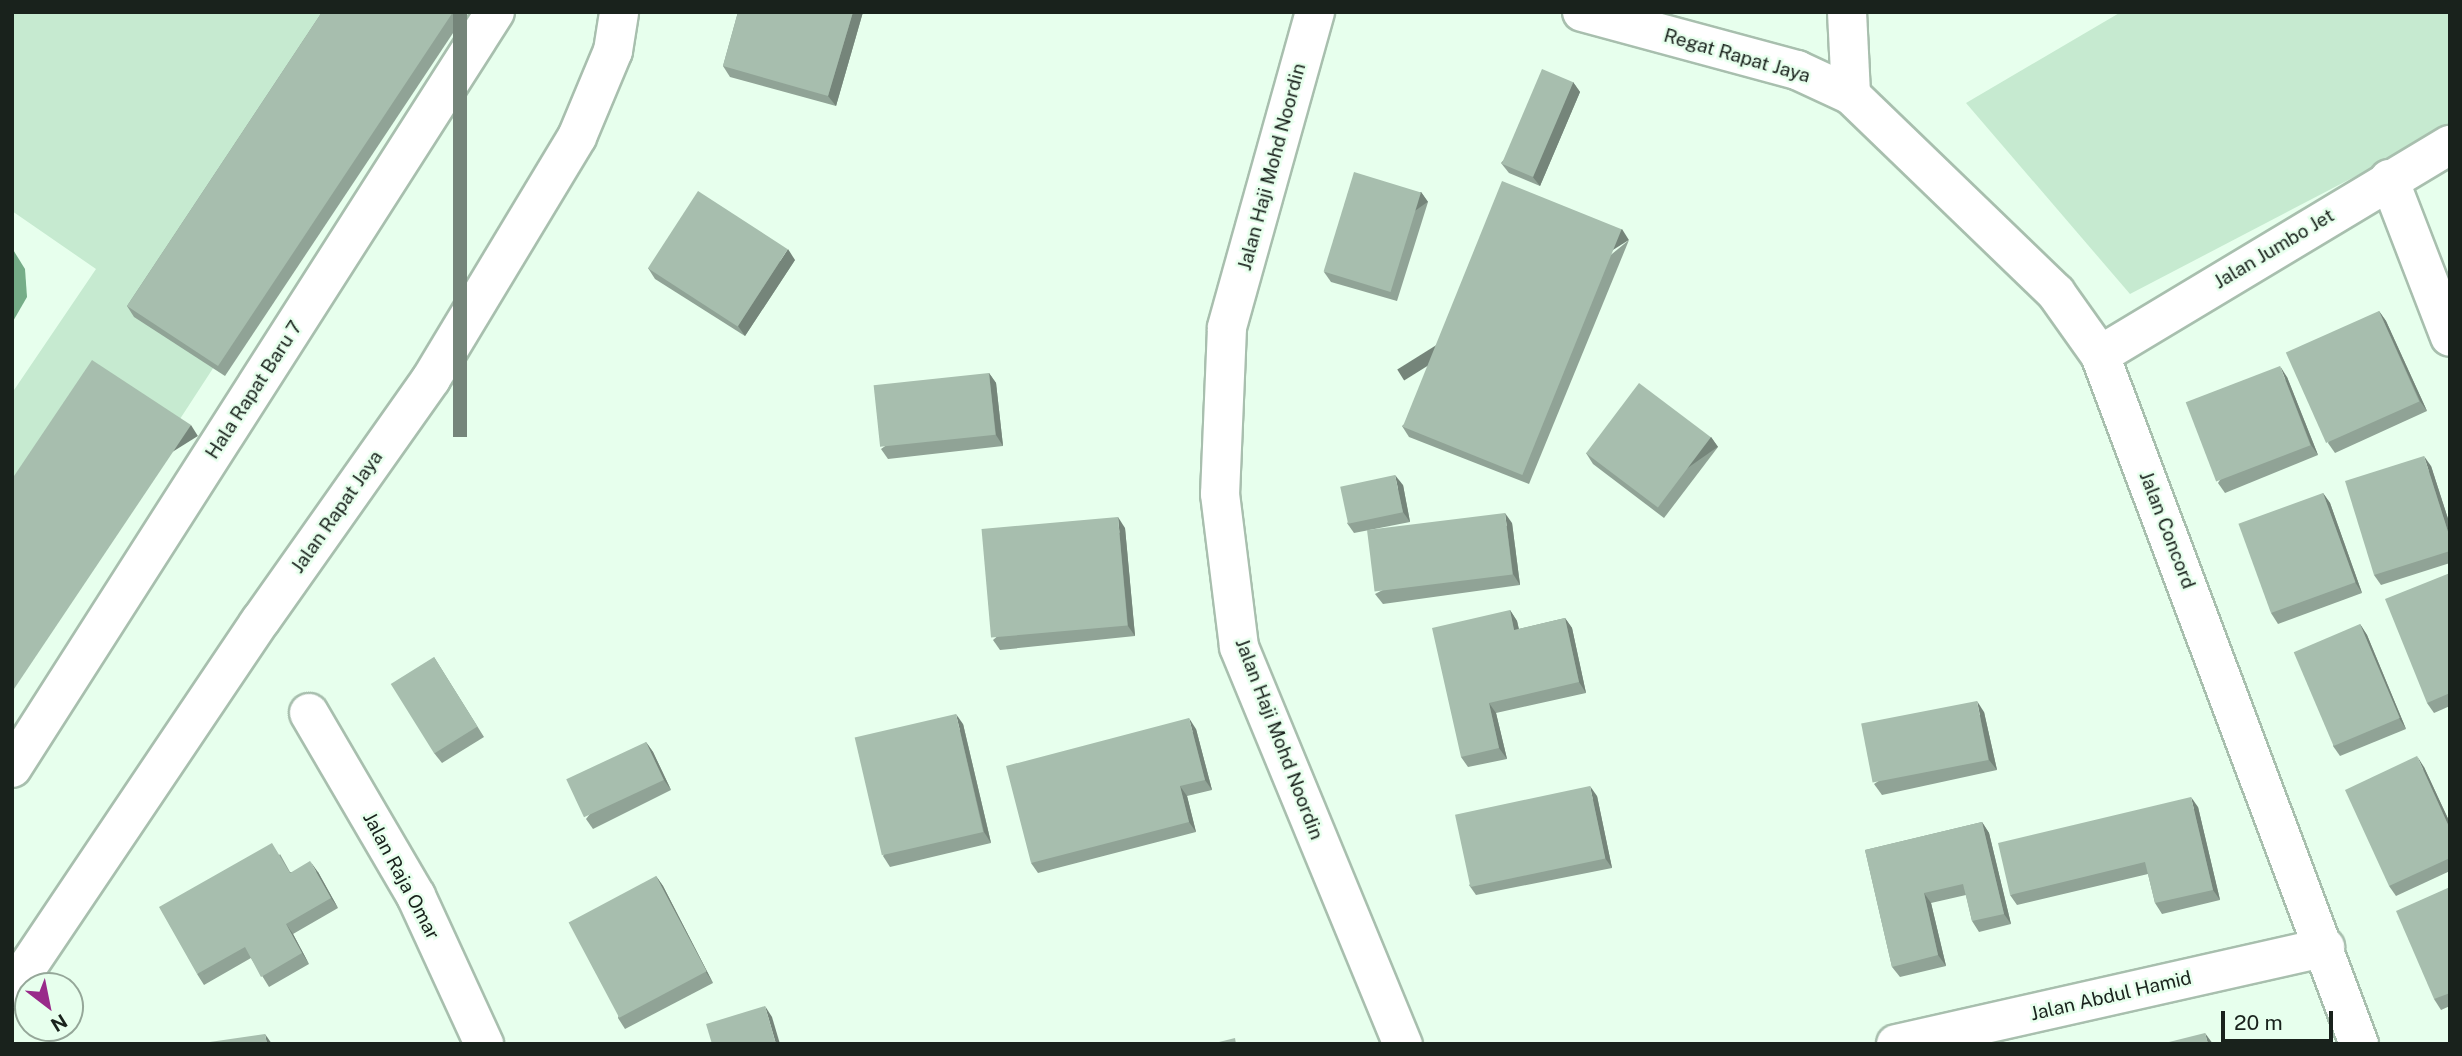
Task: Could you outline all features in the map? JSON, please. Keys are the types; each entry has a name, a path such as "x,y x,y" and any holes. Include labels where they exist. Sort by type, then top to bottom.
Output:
{"street":[{"name":"Hala Rapat Baru 7","path":"12,768 495,12"},
{"name":"Jalan Rapat Jaya","path":"12,990 261,620 431,379 577,137 613,51 619,12"},
{"name":"Jalan Haji Mohd Noordin","path":"1315,12 1227,328 1220,494 1239,647 1403,1044"},
{"name":"Regat Rapat Jaya","path":"1582,12 1797,70 1851,95"},
{"path":"1847,12 1851,95"},
{"name":"Jalan Concord","path":"1851,95 2056,293 2100,355 2325,947 2359,1044"},
{"name":"Jalan Jumbo Jet","path":"2100,355 2389,179 2450,145"},
{"path":"2389,179 2450,337"},
{"name":"Jalan Raja Omar","path":"309,713 416,896 484,1044"},
{"name":"Jalan Abdul Hamid","path":"1896,1044 2325,947"}],"shaded area":[{"path":"12,12 445,12 12,677 12,393 96,269 12,211"},
{"path":"2121,12 2450,12 2450,127 2130,294 1966,103"},
{"path":"12,248 25,269 27,297 12,323"}],"building":[{"path":"322,12 453,12 218,366 127,306"},
{"path":"738,12 853,12 828,96 723,66"},
{"path":"1542,69 1573,82 1533,177 1502,164"},
{"path":"1354,172 1421,192 1391,292 1324,271"},
{"path":"1502,181 1622,229 1522,475 1403,427"},
{"path":"698,191 788,249 738,326 648,268"},
{"path":"2379,311 2419,401 2326,443 2286,352"},
{"path":"92,360 191,425 12,692 12,479"},
{"path":"2280,366 2310,445 2216,482 2186,402"},
{"path":"989,373 995,435 880,447 874,385"},
{"path":"1639,383 1711,437 1658,507 1586,453"},
{"path":"2424,456 2450,538 2450,551 2374,575 2345,481"},
{"path":"1395,475 1403,512 1348,524 1340,487"},
{"path":"2323,493 2355,582 2271,613 2238,524"},
{"path":"1505,513 1513,575 1375,591 1367,530"},
{"path":"1118,517 1127,626 991,638 982,529"},
{"path":"2450,573 2450,693 2427,703 2385,599"},
{"path":"1510,610 1514,630 1565,618 1579,682 1489,703 1499,748 1461,757 1432,628"},
{"path":"2360,624 2400,718 2334,746 2294,652"},
{"path":"434,657 477,727 434,754 391,684"},
{"path":"1977,701 1988,760 1873,782 1861,724"},
{"path":"956,714 983,832 882,855 855,737"},
{"path":"1189,718 1205,780 1180,786 1189,822 1031,863 1006,766"},
{"path":"646,742 664,780 584,817 566,779"},
{"path":"2417,756 2450,829 2450,858 2389,886 2345,790"},
{"path":"1590,786 1605,858 1470,887 1455,815"},
{"path":"2191,797 2213,890 2155,903 2145,862 2010,895 1998,843"},
{"path":"1982,822 2004,914 1972,921 1963,884 1924,893 1938,955 1892,967 1865,850"},
{"path":"272,843 290,873 310,861 331,898 286,924 302,953 261,977 245,947 197,974 159,907"},
{"path":"656,876 707,971 619,1018 569,922"},
{"path":"2450,887 2450,993 2434,999 2396,911"},
{"path":"765,1006 776,1044 712,1044 706,1024"},
{"path":"2205,1033 2208,1044 2161,1044"},
{"path":"265,1034 267,1044 196,1044"},
{"path":"1235,1038 1236,1044 1211,1044"}]}
